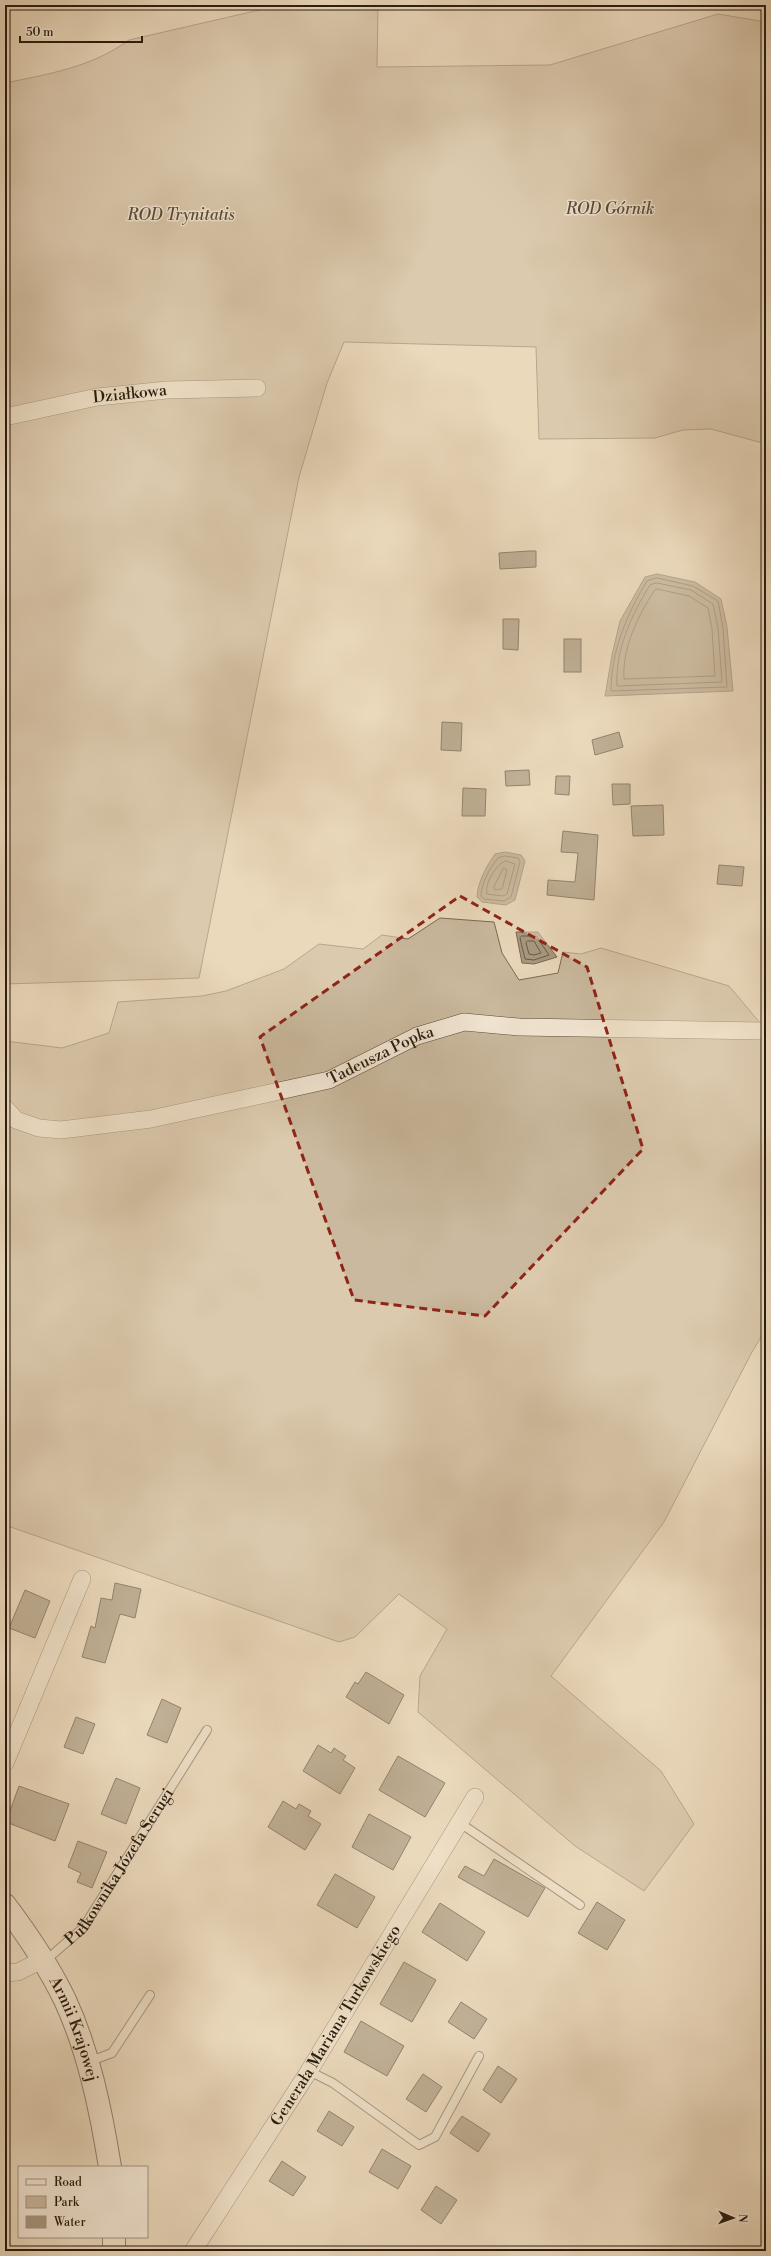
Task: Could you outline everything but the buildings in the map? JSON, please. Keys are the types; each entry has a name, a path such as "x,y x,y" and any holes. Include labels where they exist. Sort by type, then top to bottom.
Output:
{"main road":[{"name":"Armii Krajowej","path":"5,1905 23,1928 65,2000 88,2062 103,2127 110,2166"},
{"path":"114,2238 114,2251"}],"street":[{"name":"Działkowa","path":"5,417 97,397 167,390 257,388"},
{"name":"Tadeusza Popka","path":"5,1108 16,1120 39,1128 61,1130 78,1130 151,1119 329,1080 417,1036 464,1022 519,1027 766,1031"},
{"path":"5,1763 82,1579"},
{"name":"Generała Mariana Turkowskiego","path":"192,2251 310,2071 475,1797"},
{"name":"Pułkownika Józefa Serugi","path":"5,1973 18,1972 42,1960"}],"lane":[{"name":"Pułkownika Józefa Serugi","path":"42,1960 52,1955 83,1928 207,1730"},
{"path":"460,1823 580,1905"},
{"path":"88,2062 112,2053 150,1995"},
{"path":"310,2071 333,2083 419,2145 435,2137 479,2056"}],"highlighted area":[{"path":"460,896 587,967 643,1149 485,1316 354,1300 260,1037"}],"green space":[{"name":"ROD Trynitatis","path":"281,5 378,5 377,67 550,65 718,14 766,22 766,444 711,429 683,430 655,438 539,439 536,347 344,342 327,383 299,477 199,978 5,984 5,83 54,73 85,63 100,57 129,40"},
{"path":"440,918 494,922 502,953 519,980 558,973 563,952 581,954 601,948 729,986 766,1030 766,1329 752,1352 664,1522 551,1676 661,1771 694,1824 644,1891 575,1846 418,1712 420,1676 447,1629 399,1594 355,1637 339,1642 5,1525 5,1041 62,1048 109,1033 118,1002 202,996 226,991 284,969 319,944 363,949 382,935 408,939"}],"water":[{"path":"657,574 695,582 721,599 727,627 733,691 605,696 620,621 645,577"},
{"path":"505,852 521,855 525,861 515,900 506,905 482,902 477,897 483,874 495,854"},
{"path":"516,932 538,932 557,957 534,964 522,963"}],"park label":[{"name":"ROD Górnik","path":"610,209"}]}
